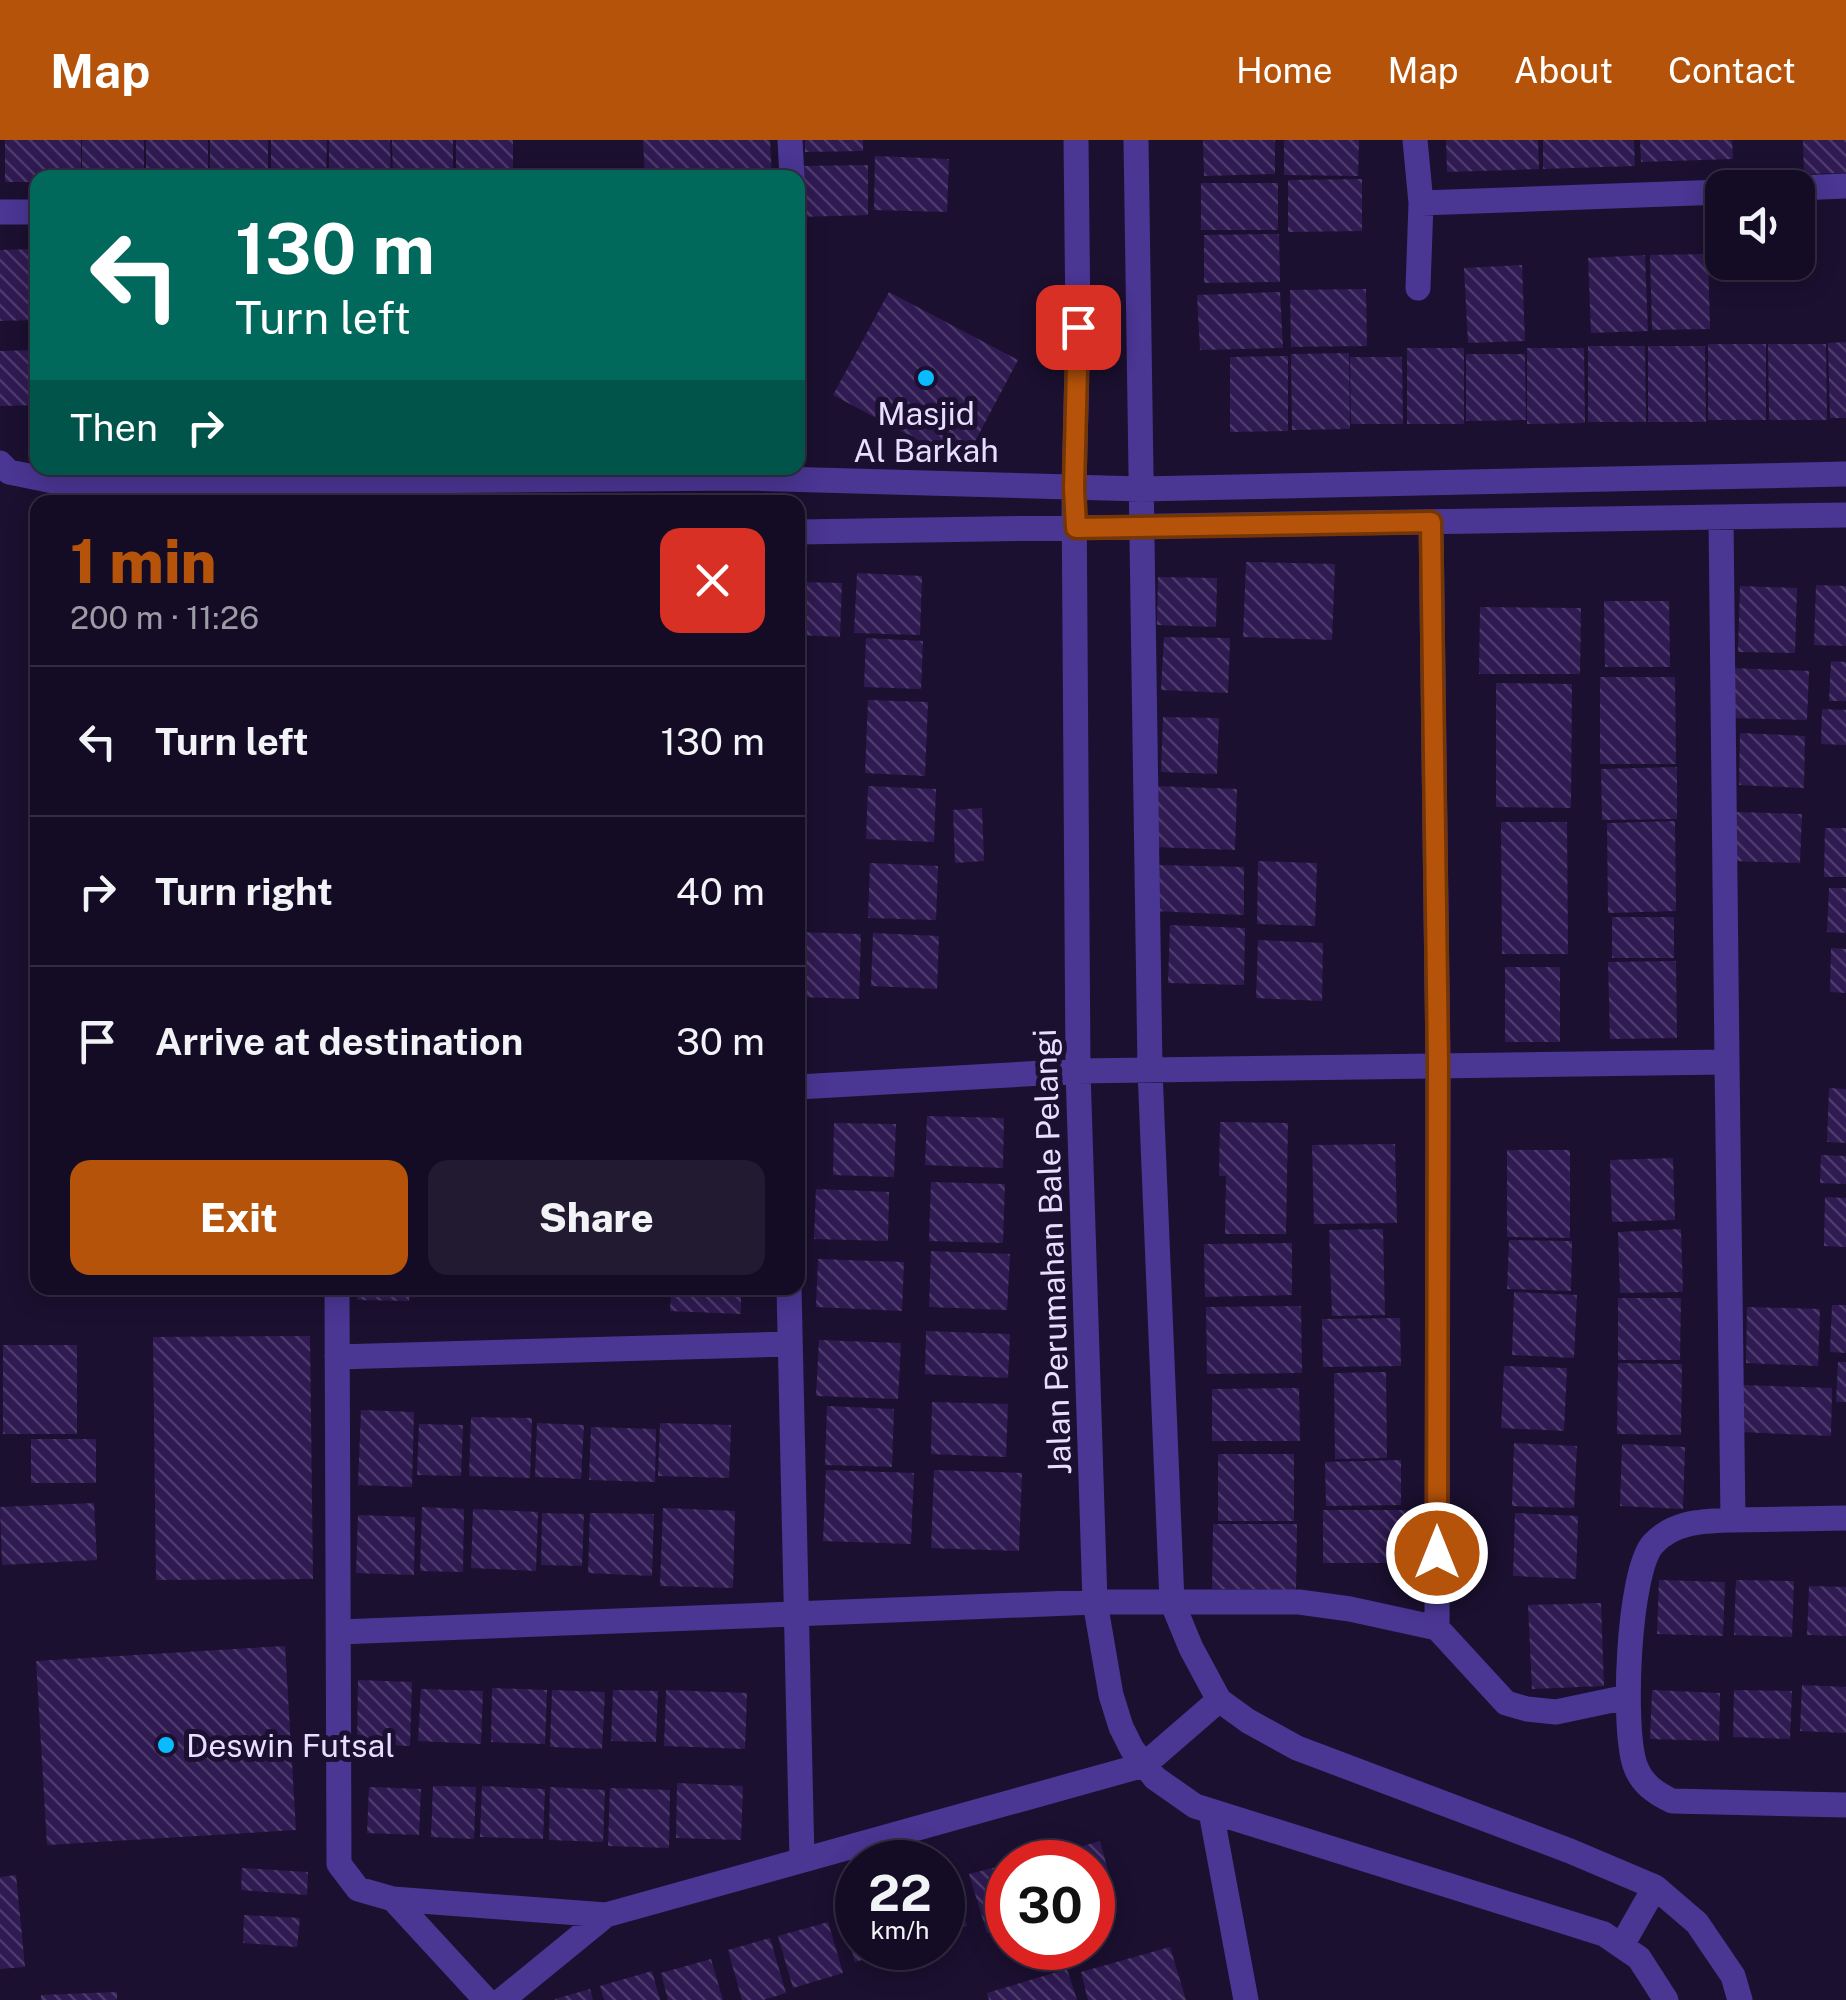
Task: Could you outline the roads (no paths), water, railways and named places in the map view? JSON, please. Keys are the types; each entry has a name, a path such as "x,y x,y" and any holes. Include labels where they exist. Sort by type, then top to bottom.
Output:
{"street":[{"path":"790,140 792,170"},
{"name":"Jalan Perumahan Bale Pelangi","path":"1076,140 1078,1071 1096,1602 1111,1695 1121,1726 1144,1765 1168,1789 1211,1812 1584,1926 1622,1945 1652,1974 1666,2000"},
{"path":"1136,140 1150,1070 1172,1602 1219,1700 1248,1721 1297,1748 1570,1851 1654,1887 1697,1923 1734,1976 1740,2000"},
{"path":"1414,140 1422,204 1418,288"},
{"path":"1815,187 1846,186"},
{"path":"1422,204 1705,193"},
{"path":"0,212 30,212"},
{"path":"0,463 9,472 68,484 620,475"},
{"path":"787,475 1141,489 1846,474"},
{"path":"805,532 1846,515"},
{"path":"1721,517 1732,1520"},
{"path":"1431,522 1438,1065 1437,1628"},
{"path":"805,1087 1078,1071 1727,1062"},
{"path":"337,1295 339,1864 358,1890 394,1899 606,1915 1144,1765 1219,1700"},
{"path":"790,1295 802,1860"},
{"path":"338,1357 790,1344"},
{"path":"1846,1518 1701,1522 1663,1534 1646,1554 1637,1581 1628,1698 1634,1763 1642,1780 1656,1794 1693,1804 1846,1805"},
{"path":"340,1632 1096,1602 1299,1602 1350,1608 1437,1628 1506,1703 1526,1709 1556,1712 1628,1698"},
{"path":"1211,1812 1246,2000"},
{"path":"1622,1945 1654,1887"},
{"path":"394,1899 486,2000"},
{"path":"502,2000 606,1915"}],"place":[{"name":"Masjid Al Barkah","path":"926,378"},
{"name":"Deswin Futsal","path":"166,1745"}]}
